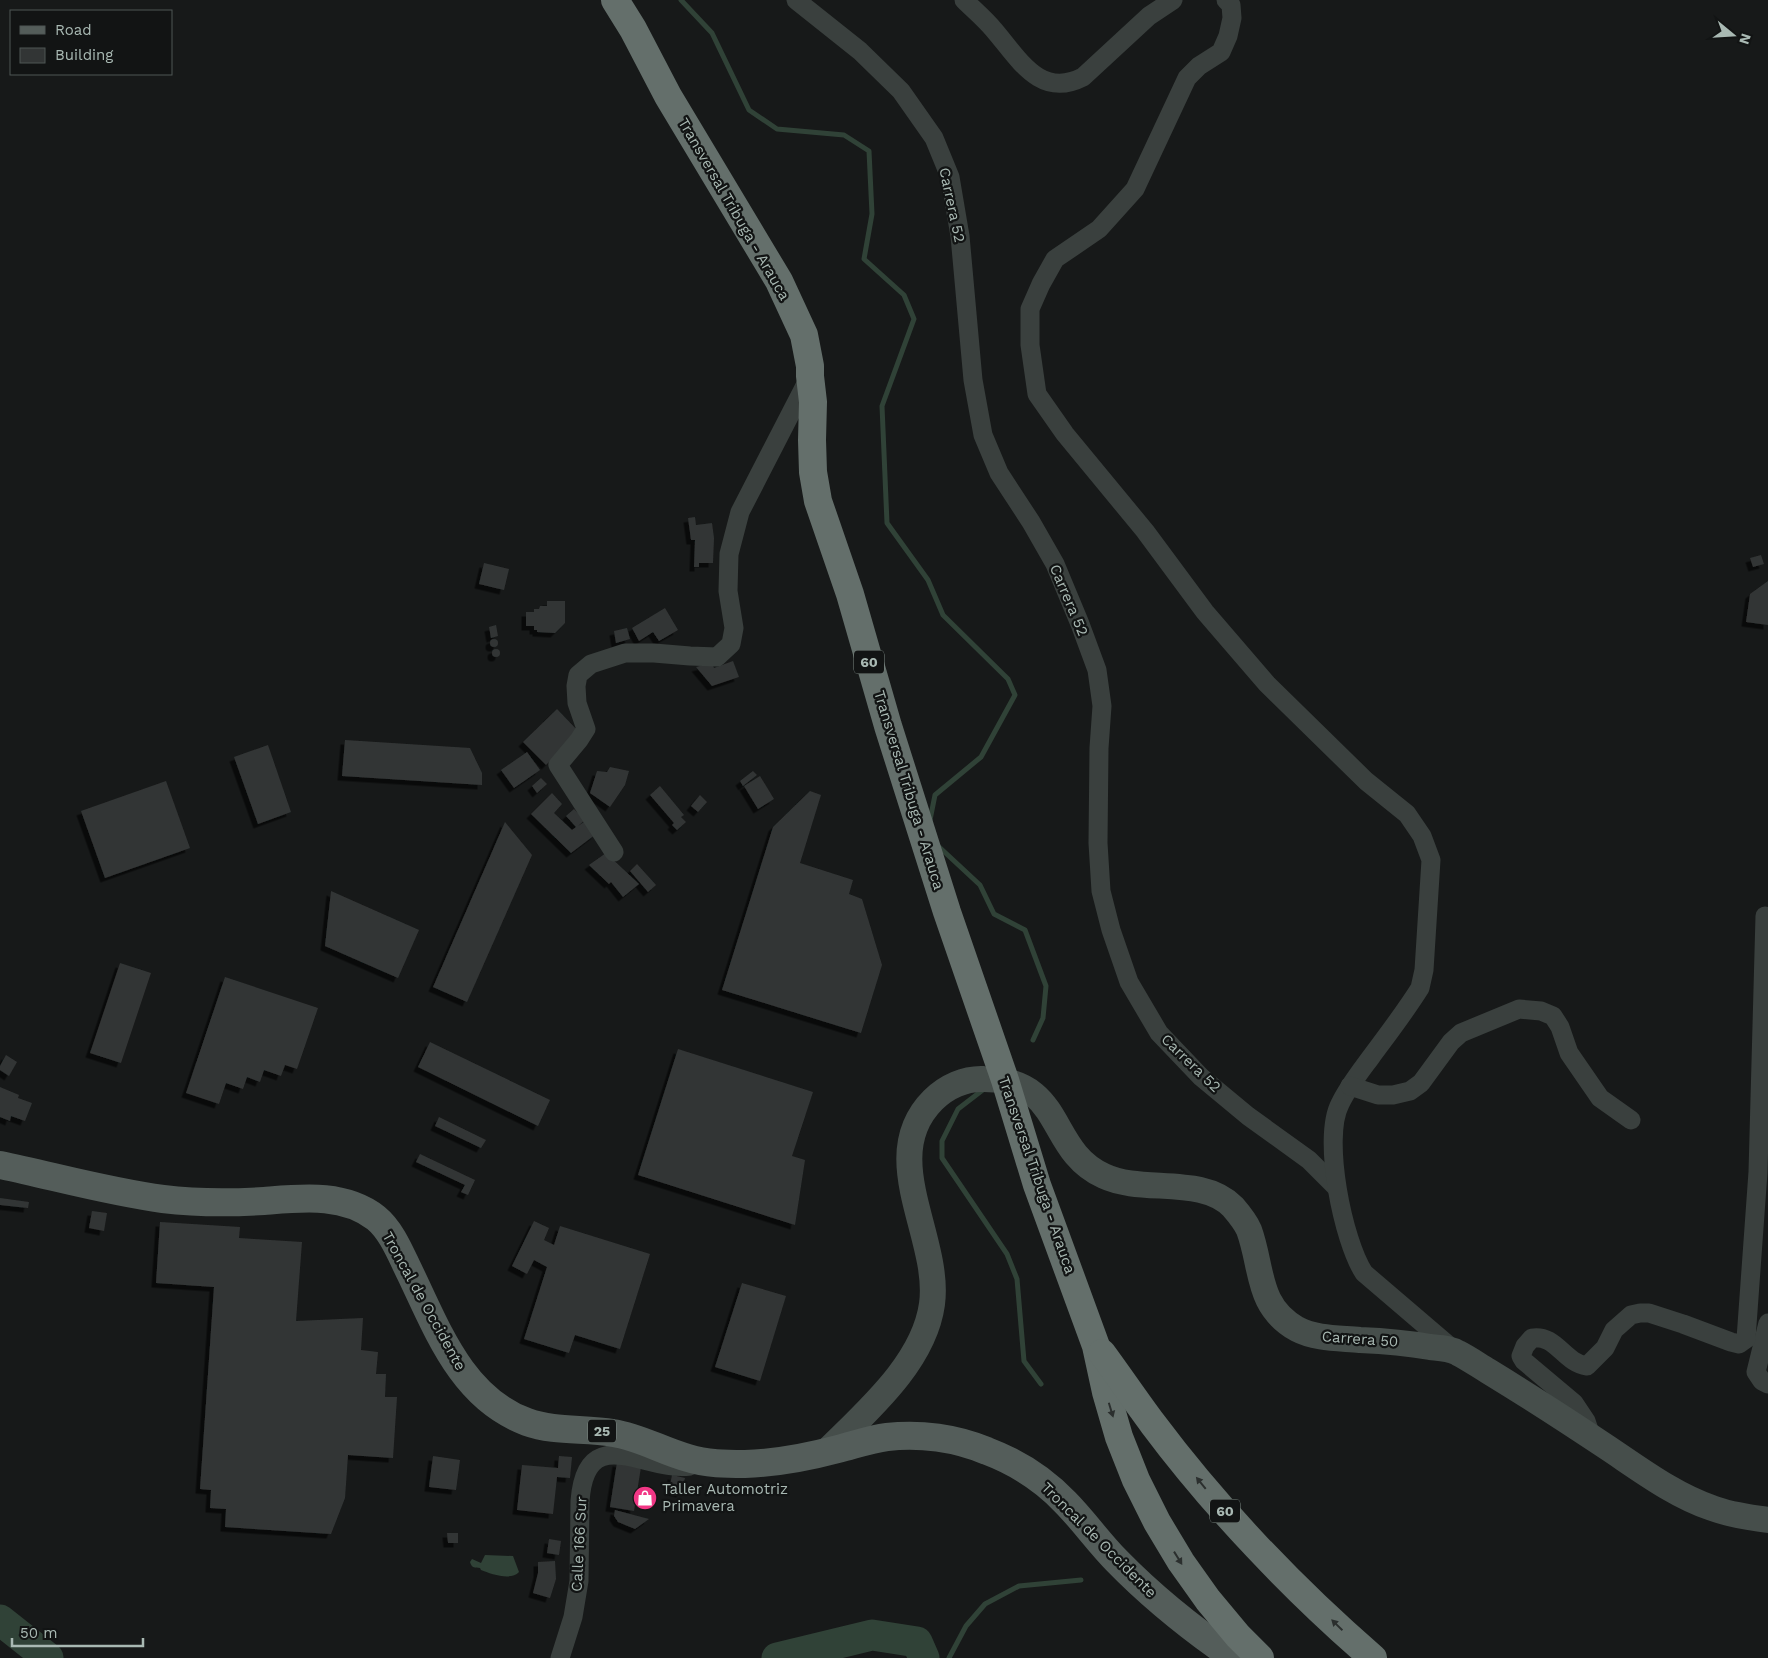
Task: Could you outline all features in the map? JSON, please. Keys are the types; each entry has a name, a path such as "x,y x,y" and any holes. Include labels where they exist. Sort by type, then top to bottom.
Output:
{"highway":[{"name":"Transversal Tribuga - Arauca","path":"615,0 633,29 668,96 779,282 804,335 814,402 813,472 818,501 850,594 888,726 947,912 1004,1080 1037,1186 1096,1346 1106,1392 1119,1437 1136,1480 1157,1522 1181,1562 1208,1600 1238,1636 1260,1658"},
{"name":"Transversal Tribuga - Arauca","path":"1096,1346 1154,1425 1216,1500 1282,1572 1352,1640 1374,1658"}],"main road":[{"name":"Carrera 50","path":"826,1452 880,1399 906,1365 920,1342 932,1304 930,1264 908,1157 912,1134 920,1116 934,1099 948,1088 978,1078 1004,1080 1025,1087 1040,1098 1074,1151 1086,1165 1106,1177 1145,1185 1189,1188 1203,1191 1211,1193 1231,1205 1248,1228 1261,1282 1267,1298 1276,1311 1299,1330 1316,1336 1407,1343 1454,1350 1591,1436 1680,1495 1714,1509 1768,1520"},
{"name":"Troncal de Occidente","path":"0,1165 163,1199 236,1202 303,1198 337,1200 348,1204 375,1218 386,1229 402,1257 449,1353 476,1389 489,1401 508,1413 538,1426 612,1432 649,1442 692,1460 711,1463 746,1464 788,1460 885,1437 911,1436 964,1443 1007,1459 1046,1485 1067,1504 1096,1539 1174,1614 1234,1658"}],"street":[{"name":"Carrera 52","path":"796,0 860,51 901,91 934,138 950,177 960,236 973,380 983,435 998,473 1031,522 1055,564 1097,670 1102,706 1099,748 1098,843 1101,891 1111,930 1129,982 1159,1033 1201,1077 1248,1116 1309,1160 1336,1187"},
{"path":"964,0 992,27 1031,74 1046,81 1061,84 1072,83 1083,77 1126,40 1150,16 1173,0"},
{"path":"1226,0 1230,5 1232,18 1228,36 1221,52 1199,66 1187,78 1135,189 1099,229 1055,259 1041,284 1030,309 1030,345 1037,394 1065,434 1146,532 1205,612 1267,684 1366,781 1407,814 1422,836 1431,860 1424,970 1420,988 1350,1086 1339,1106 1335,1122 1336,1187 1349,1242 1356,1262 1364,1273 1454,1350"},
{"path":"614,852 552,770 580,740 586,729 577,703 576,686 578,675 590,664 625,653 717,657 731,644 734,628 728,591 729,554 740,512 810,376"},
{"path":"1591,1436 1586,1421 1574,1402 1524,1361 1521,1356 1525,1346 1532,1338 1541,1337 1549,1340 1576,1363 1586,1366 1605,1348 1614,1330 1631,1315 1640,1312 1683,1324 1731,1342 1740,1344 1746,1339 1758,1172 1765,916"},
{"path":"1350,1086 1378,1095 1393,1095 1410,1091 1421,1082 1451,1042 1461,1033 1519,1009 1541,1011 1553,1016 1560,1027 1569,1052 1600,1098 1631,1120"},
{"path":"1768,1323 1756,1372 1762,1381 1768,1384"},
{"name":"Calle 166 Sur","path":"560,1658 573,1617 579,1582 581,1487 586,1473 594,1462 608,1455 623,1455 680,1467 711,1463"}],"shaded area":[{"path":"485,1555 513,1556 519,1572 511,1576 501,1576 472,1566 470,1562 472,1559 481,1563"}],"building":[{"path":"695,517 696,525 712,523 714,538 713,563 699,563 699,567 694,567 695,540 691,540 688,518"},
{"path":"1761,555 1764,564 1753,567 1750,558"},
{"path":"484,563 509,569 504,590 479,584"},
{"path":"1768,581 1768,625 1746,622 1750,594"},
{"path":"547,601 565,601 565,623 555,633 537,632 537,630 534,630 534,626 526,626 526,612 534,612 534,609 539,609 540,606 547,606"},
{"path":"665,608 678,630 659,641 653,632 639,641 632,628"},
{"path":"496,625 498,636 491,638 489,627"},
{"path":"627,628 630,639 616,643 614,631"},
{"path":"494,639 498,643 494,647 490,643"},
{"path":"496,649 500,653 496,657 492,653"},
{"path":"733,661 739,677 712,686 696,667 712,663 714,668"},
{"path":"557,709 579,732 546,765 523,742"},
{"path":"345,740 470,748 482,773 482,785 342,776"},
{"path":"268,745 291,812 258,824 234,757"},
{"path":"527,752 540,770 514,788 501,770"},
{"path":"610,767 629,771 625,785 610,807 590,793 597,771 607,772"},
{"path":"753,771 757,775 743,786 740,781"},
{"path":"760,776 774,799 758,809 744,786"},
{"path":"541,778 547,784 537,793 532,786"},
{"path":"166,781 190,848 105,878 81,811"},
{"path":"660,786 684,815 681,817 686,822 677,830 672,825 674,823 650,795"},
{"path":"810,791 821,795 800,863 853,880 849,894 862,899 882,965 861,1033 722,990 773,827"},
{"path":"552,793 562,804 554,813 572,830 576,827 566,816 574,809 585,820 578,826 584,822 596,834 571,853 531,814"},
{"path":"700,795 707,802 698,812 691,806"},
{"path":"505,822 532,855 467,1002 433,987"},
{"path":"606,853 639,884 623,897 611,882 609,884 589,865"},
{"path":"637,864 656,885 648,892 630,871"},
{"path":"331,891 419,930 398,978 325,946"},
{"path":"120,963 151,973 121,1063 90,1053"},
{"path":"225,977 318,1008 297,1069 285,1065 281,1076 264,1070 260,1082 247,1077 243,1089 226,1083 219,1104 186,1093"},
{"path":"430,1042 550,1100 538,1126 418,1067"},
{"path":"678,1049 813,1092 792,1156 805,1160 795,1225 638,1175"},
{"path":"6,1055 17,1062 9,1076 0,1070"},
{"path":"0,1087 19,1095 18,1098 32,1103 25,1121 11,1116 10,1121 0,1117"},
{"path":"439,1117 486,1140 481,1148 435,1126"},
{"path":"420,1154 475,1180 468,1195 461,1192 465,1185 416,1162"},
{"path":"0,1198 29,1202 28,1208 0,1205"},
{"path":"92,1211 107,1213 104,1231 89,1228"},
{"path":"534,1221 549,1228 544,1240 554,1245 560,1226 650,1254 620,1349 575,1335 569,1353 524,1339 547,1267 534,1260 527,1274 512,1266"},
{"path":"160,1222 240,1227 239,1238 302,1242 296,1321 363,1318 361,1350 378,1352 376,1374 386,1374 385,1397 397,1397 393,1458 348,1455 345,1498 331,1534 225,1527 226,1509 210,1508 211,1490 200,1489 214,1287 156,1283"},
{"path":"742,1283 786,1296 760,1381 715,1367"},
{"path":"433,1456 460,1460 456,1490 429,1487"},
{"path":"559,1456 572,1457 570,1478 557,1477 553,1514 517,1510 522,1465 558,1468"},
{"path":"617,1462 641,1467 634,1511 610,1507"},
{"path":"672,1475 685,1478 681,1493 669,1490"},
{"path":"615,1510 649,1519 635,1529 618,1522 614,1516"},
{"path":"447,1533 458,1533 458,1543 448,1543"},
{"path":"549,1539 561,1541 559,1555 547,1553"},
{"path":"555,1561 556,1579 550,1598 533,1593 538,1573 538,1562"}],"waterway":[{"path":"681,0 712,33 749,110 777,129 844,135 869,151 872,214 864,259 904,295 914,319 882,406 887,523 928,580 943,615 1008,679 1015,695 981,757 935,795 930,820"},
{"path":"937,845 980,885 994,914 1025,930 1046,986 1043,1018 1033,1040"},
{"path":"984,1089 958,1109 942,1141 942,1158 1007,1254 1017,1279 1024,1361 1041,1384"},
{"path":"949,1658 966,1626 985,1604 1019,1586 1081,1580"},
{"path":"0,1620 48,1658"},
{"path":"777,1658 872,1635 917,1642 924,1658"}],"place":[{"name":"Taller Automotriz Primavera","path":"645,1498"}]}
